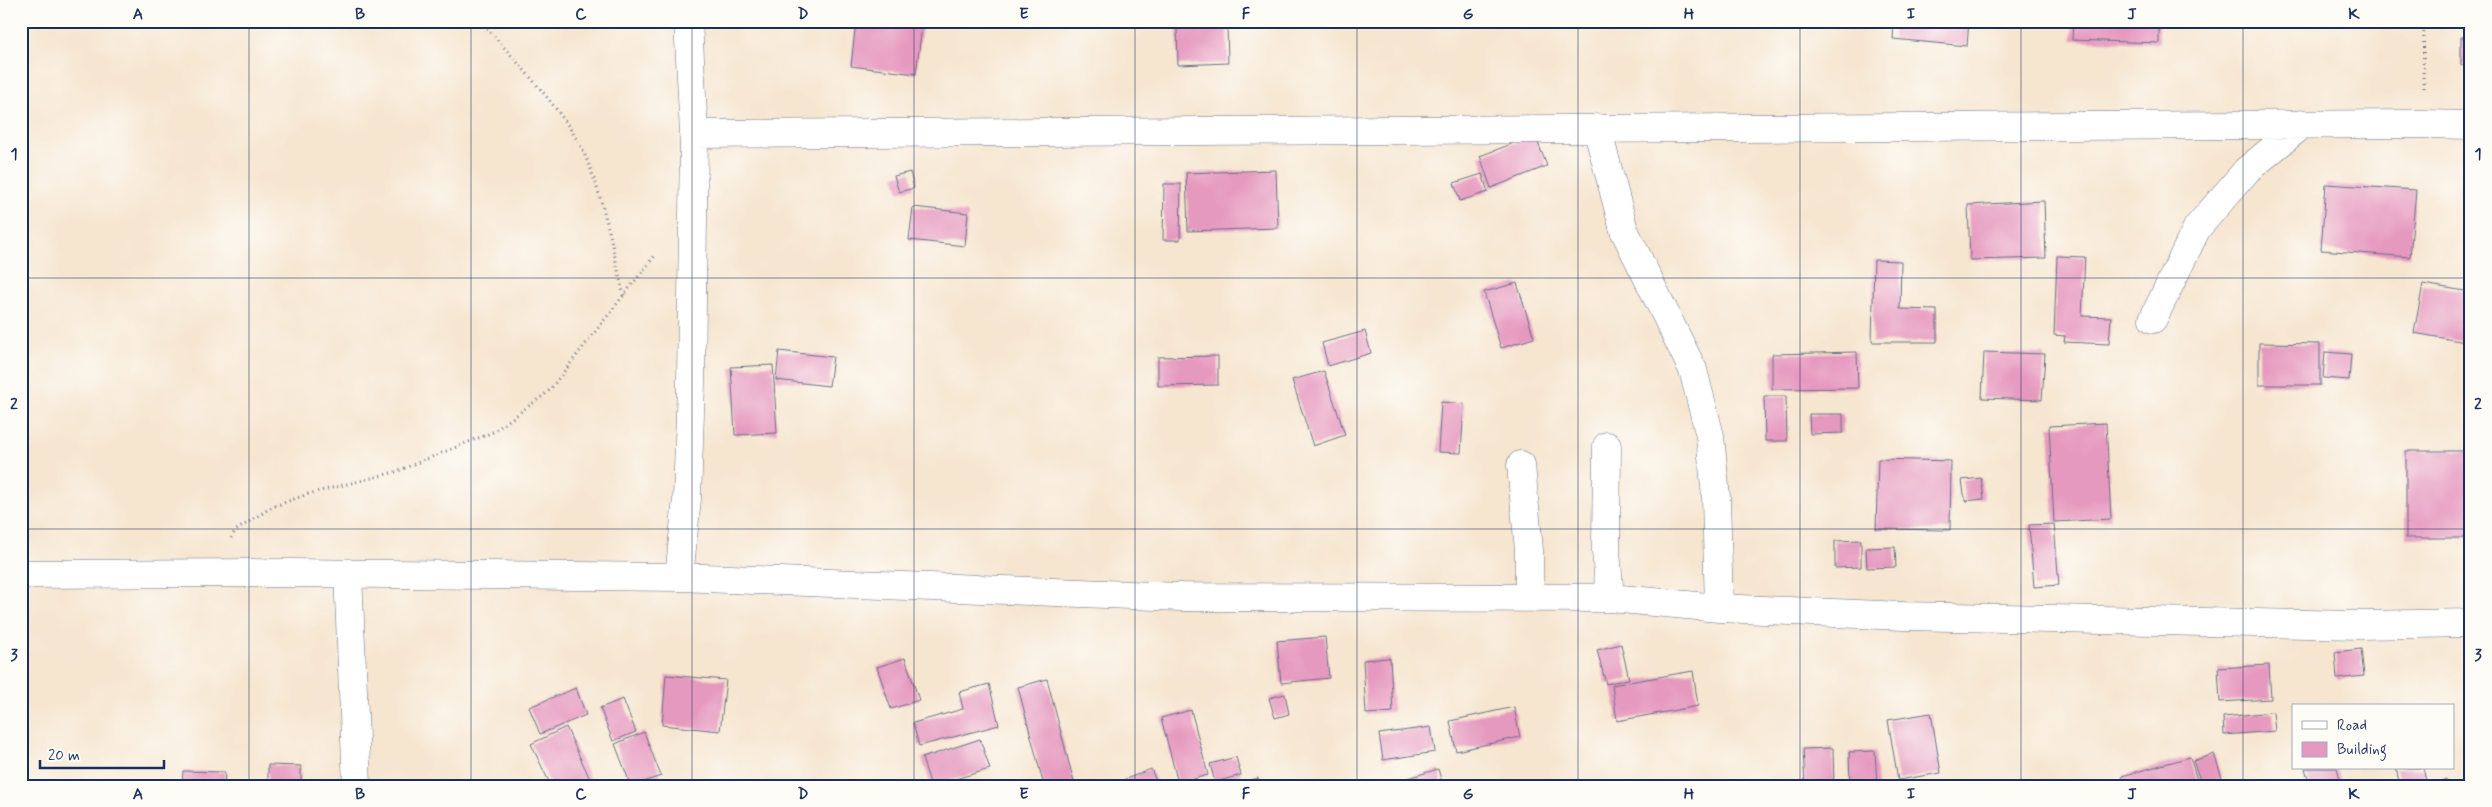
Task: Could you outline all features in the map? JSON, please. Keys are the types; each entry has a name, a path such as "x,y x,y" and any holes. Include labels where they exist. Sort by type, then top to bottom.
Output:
{"street":[{"path":"679,577 687,499 693,210 694,134 688,21"},
{"path":"694,134 2303,124 2471,125"},
{"path":"2152,319 2197,228 2248,170 2303,124"},
{"path":"1597,128 1624,230 1693,370 1710,436 1716,498 1719,608"},
{"path":"1607,446 1606,551 1610,598"},
{"path":"1521,465 1529,550 1529,598"},
{"path":"21,574 348,573 679,577 1182,597 1610,598 1719,608 1923,616 2360,624 2471,623"},
{"path":"348,573 357,786"}],"path":[{"path":"481,21 560,114 587,159 606,219 624,297"},
{"path":"2423,124 2424,21"},
{"path":"211,573 235,531 272,507 308,494 395,472 493,432 548,392 693,210"}],"building":[{"path":"856,21 880,21 922,26 916,74 851,66"},
{"path":"1894,21 1969,21 1967,46 1893,39"},
{"path":"2073,21 2159,21 2159,43 2072,40"},
{"path":"2464,21 2471,21 2471,31 2465,32"},
{"path":"1227,25 1228,63 1178,65 1177,26"},
{"path":"2461,37 2471,37 2471,64 2461,65"},
{"path":"1535,135 1547,166 1491,188 1480,156"},
{"path":"2465,158 2471,159 2471,197 2462,196"},
{"path":"1276,170 1278,228 1188,231 1186,173"},
{"path":"910,172 914,188 899,192 894,176"},
{"path":"1482,174 1488,192 1460,201 1454,183"},
{"path":"1164,184 1181,184 1180,240 1163,240"},
{"path":"2326,184 2416,190 2410,257 2321,250"},
{"path":"2044,201 2046,258 1970,260 1968,205"},
{"path":"913,207 968,213 965,246 909,240"},
{"path":"2057,256 2085,257 2082,316 2111,317 2109,344 2064,342 2065,336 2054,335"},
{"path":"1874,260 1901,261 1900,309 1937,310 1937,342 1872,342"},
{"path":"1517,283 1534,338 1501,348 1484,292"},
{"path":"2423,284 2471,292 2471,343 2414,333"},
{"path":"1365,331 1371,353 1328,366 1322,343"},
{"path":"2259,343 2320,344 2320,385 2259,385"},
{"path":"779,351 833,357 829,386 776,380"},
{"path":"1857,352 1858,388 1772,389 1772,354"},
{"path":"1984,352 2045,354 2042,400 1982,398"},
{"path":"2325,352 2351,354 2349,380 2323,378"},
{"path":"1218,356 1218,385 1158,386 1158,357"},
{"path":"773,365 777,433 735,435 731,367"},
{"path":"1324,371 1345,435 1313,446 1292,380"},
{"path":"1764,396 1786,396 1787,441 1765,441"},
{"path":"1441,402 1464,404 1461,453 1438,452"},
{"path":"1809,414 1843,414 1843,433 1810,434"},
{"path":"2106,423 2111,519 2054,522 2049,426"},
{"path":"2406,451 2471,451 2471,538 2406,538"},
{"path":"1878,459 1951,461 1950,530 1876,529"},
{"path":"1981,478 1984,499 1965,501 1962,480"},
{"path":"2054,524 2059,585 2034,587 2029,525"},
{"path":"1861,540 1861,567 1835,568 1835,541"},
{"path":"1895,547 1896,567 1867,568 1866,548"},
{"path":"1325,637 1329,678 1281,683 1277,641"},
{"path":"1621,644 1629,679 1606,684 1597,650"},
{"path":"2361,649 2364,676 2337,679 2335,652"},
{"path":"905,658 919,700 891,709 877,667"},
{"path":"1390,658 1393,712 1366,714 1363,660"},
{"path":"2269,665 2271,699 2220,702 2218,668"},
{"path":"1693,671 1698,706 1617,721 1612,685"},
{"path":"666,675 726,680 720,731 662,725"},
{"path":"1047,679 1075,786 1044,786 1018,687"},
{"path":"989,684 999,725 919,746 913,723 963,709 959,692"},
{"path":"576,688 586,715 540,734 529,707"},
{"path":"1285,694 1289,714 1275,718 1269,698"},
{"path":"623,699 636,732 613,741 600,708"},
{"path":"1514,707 1520,737 1456,751 1450,721"},
{"path":"1191,710 1208,775 1178,783 1161,718"},
{"path":"2273,712 2275,731 2224,735 2223,717"},
{"path":"1931,713 1941,773 1898,780 1888,720"},
{"path":"566,727 590,779 576,786 551,786 531,744"},
{"path":"1431,727 1435,752 1383,760 1379,734"},
{"path":"644,732 661,776 631,786 615,744"},
{"path":"980,739 990,769 931,786 922,758"},
{"path":"1833,748 1834,786 1805,786 1803,749"},
{"path":"1875,751 1877,786 1850,786 1849,752"},
{"path":"2214,754 2222,778 2202,785 2193,761"},
{"path":"1236,757 1241,775 1215,782 1210,764"},
{"path":"2190,757 2199,786 2125,786 2122,776"},
{"path":"268,765 301,766 301,786 268,786"},
{"path":"1151,769 1158,786 1109,786"},
{"path":"1438,769 1443,786 1385,786 1385,785"},
{"path":"2306,770 2338,770 2342,786 2310,786"},
{"path":"2396,770 2423,770 2427,785 2400,786"},
{"path":"183,771 225,772 224,786 182,786"},
{"path":"1258,778 1261,786 1233,786 1233,785"},
{"path":"2446,780 2448,786 2431,786"}]}
